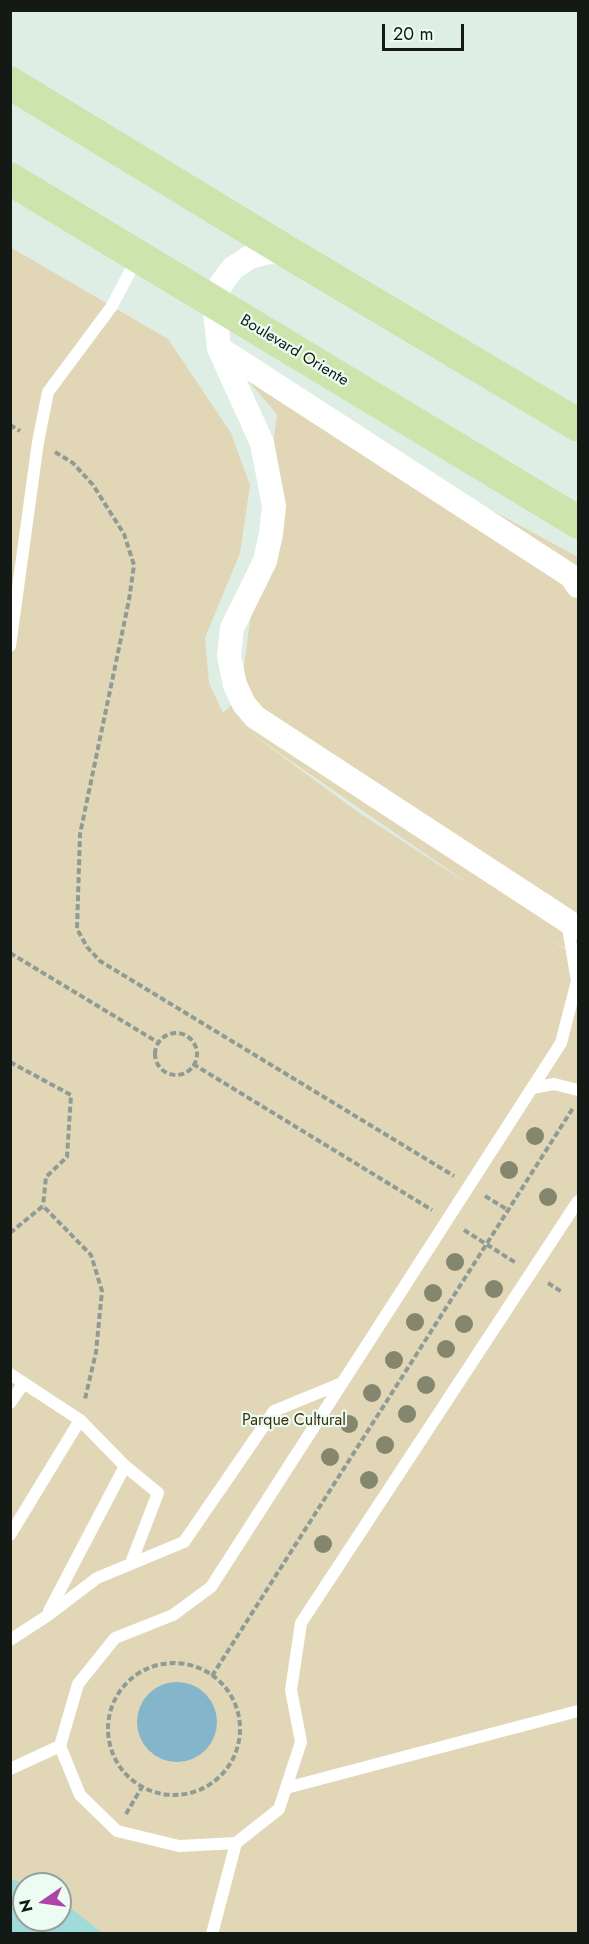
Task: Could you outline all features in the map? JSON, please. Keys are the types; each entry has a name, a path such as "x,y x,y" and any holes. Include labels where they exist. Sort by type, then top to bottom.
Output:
{"main road":[{"path":"10,83 289,253 579,425"},
{"name":"Boulevard Oriente","path":"10,179 579,522"}],"street":[{"path":"289,253 269,252 250,257 233,268 221,284 214,303 219,348 262,443 274,506 265,561 232,628 229,656 235,685 244,704 255,717 572,924"},
{"path":"219,348 571,576 579,586"}],"lane":[{"path":"10,646 38,442 48,392 112,306 138,256"},
{"path":"572,924 577,981 561,1043 211,1587 173,1615 115,1638 78,1684 60,1746 80,1795 117,1831 179,1846 236,1843 279,1809 301,1742 291,1690 301,1623 579,1201"},
{"path":"532,1088 554,1084 579,1090"},
{"path":"10,1374 80,1420 125,1466 158,1493 131,1563"},
{"path":"10,1403 24,1383"},
{"path":"14,1633 47,1616 96,1578 184,1542 274,1411 342,1383"},
{"path":"10,1535 80,1420"},
{"path":"47,1616 125,1466"},
{"path":"286,1788 579,1712"},
{"path":"10,1769 60,1746"},
{"path":"212,1934 236,1843"}],"path":[{"path":"10,425 73,463 93,485 124,534 134,565 129,600 80,834 77,928 87,947 100,961 508,1210"},
{"path":"10,953 159,1043"},
{"path":"172,1034 186,1036 195,1047 196,1053 188,1071 182,1074 168,1074 163,1071 155,1053 159,1043 172,1034"},
{"path":"10,1062 71,1095 67,1156 46,1177 43,1206 10,1233"},
{"path":"193,1064 562,1292"},
{"path":"212,1676 579,1100"},
{"path":"43,1206 91,1255 102,1291 96,1352 80,1420"},
{"path":"172,1663 193,1666 212,1676 228,1692 238,1712 240,1734 235,1755 223,1774 206,1787 185,1795 163,1794 142,1787 125,1773 114,1755 108,1735 110,1713 118,1694 133,1677 152,1667 172,1663"},
{"path":"117,1831 142,1787"}],"green space":[{"name":"Parque Cultural","path":"10,247 168,339 231,433 250,485 240,553 205,638 209,683 223,713 240,697 277,414 244,376 578,557 578,956 550,939 578,958 578,1933 11,1933","holes":["252,734 473,887 358,812"]}],"water":[{"path":"177,1682 192,1685 205,1694 214,1707 217,1722 214,1737 205,1750 192,1759 177,1762 162,1759 149,1750 140,1737 137,1722 140,1707 149,1694 162,1685"}],"building":[{"path":"10,1878 12,1879 12,1932 72,1932 72,1909 104,1934 10,1934"}]}
